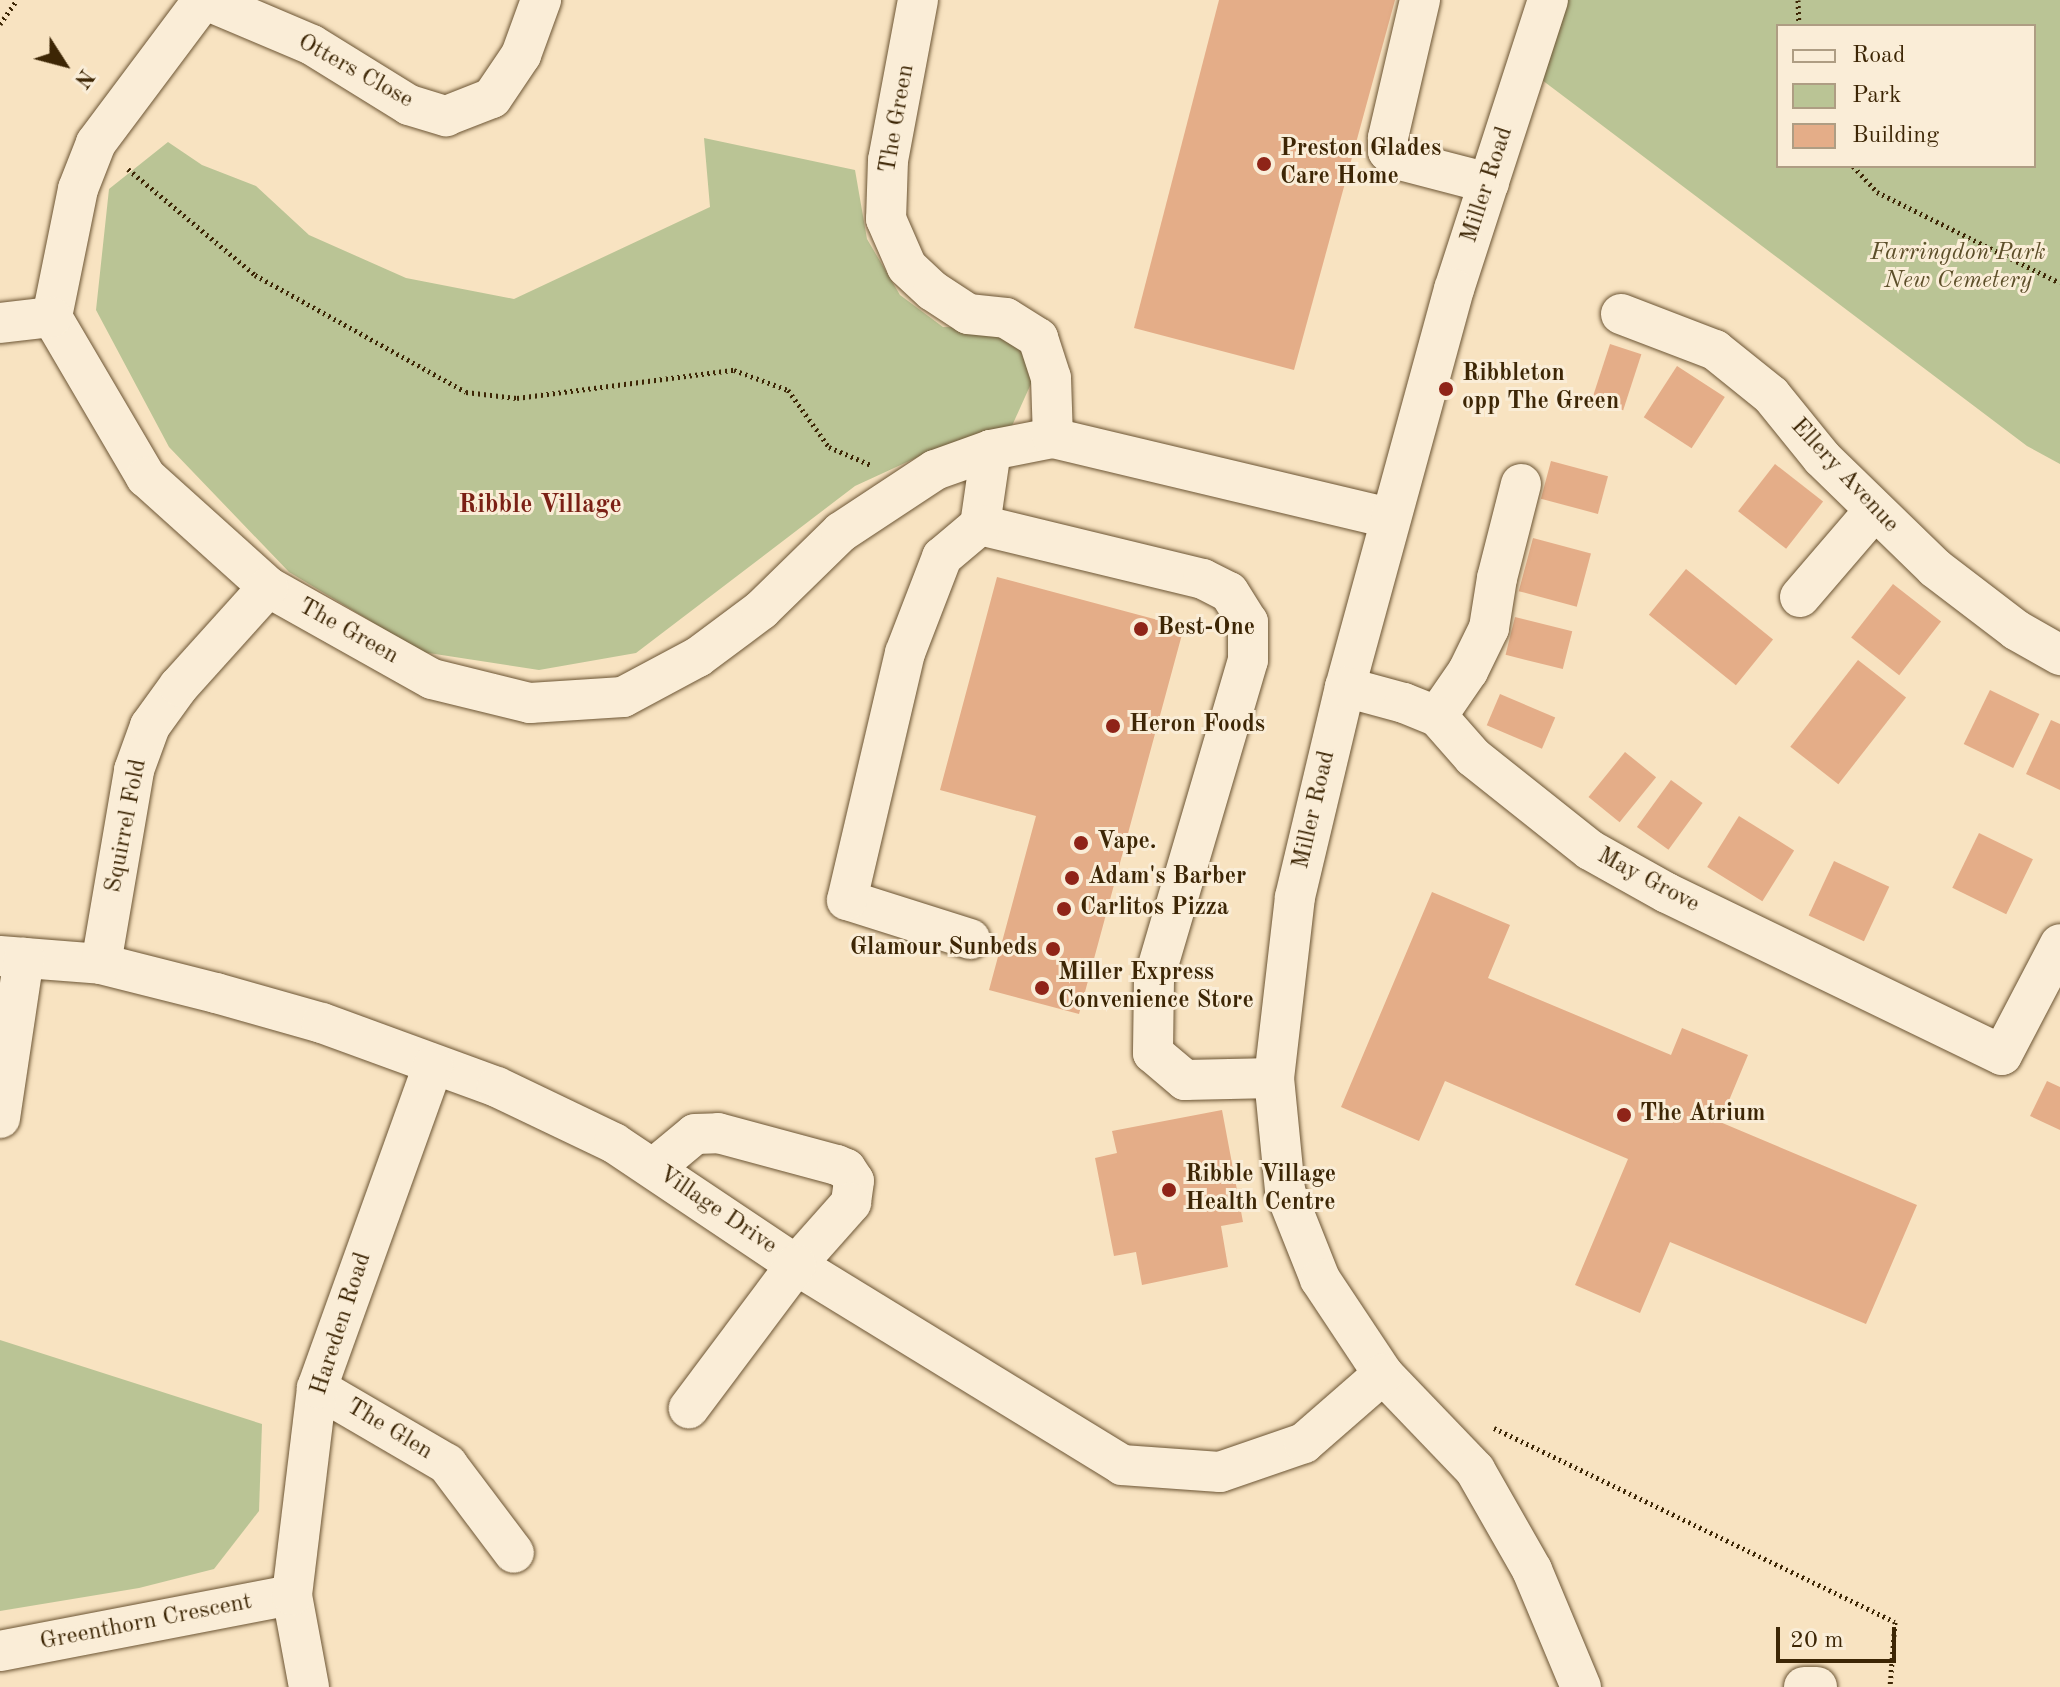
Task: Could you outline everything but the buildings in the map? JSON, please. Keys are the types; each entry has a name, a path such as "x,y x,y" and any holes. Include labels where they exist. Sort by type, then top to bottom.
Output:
{"street":[{"name":"Otters Close","path":"204,0 312,45 409,105 446,116 492,98 521,55 541,0"},
{"path":"0,323 52,317 78,189 96,143 204,0"},
{"name":"The Green","path":"918,0 888,160 886,219 907,267 933,291 968,314 1006,318 1038,338 1051,378 1053,438"},
{"path":"1420,0 1388,138 1388,151 1396,159 1489,183"},
{"name":"Miller Road","path":"1548,0 1454,289 1345,687 1295,897 1274,1078 1285,1191 1320,1279 1383,1374 1475,1470 1532,1570 1581,1687"},
{"name":"Ellery Avenue","path":"1621,314 1715,350 1771,395 1822,458 1935,568 2016,630 2060,655"},
{"name":"The Green","path":"52,317 146,477 268,587 432,679 530,703 623,697 698,657 761,610 841,532 935,470 991,450 1053,438 1390,518"},
{"path":"970,939 847,900 905,653 942,557 980,525 991,450"},
{"path":"1345,687 1404,703 1437,716 1468,671 1489,628 1497,578 1521,484"},
{"path":"1800,597 1874,511"},
{"path":"980,525 1203,579 1229,592 1248,622 1248,660 1154,979 1153,1053 1185,1080 1274,1078"},
{"name":"Squirrel Fold","path":"101,964 134,770 150,726 179,686 268,587"},
{"name":"May Grove","path":"1437,716 1473,757 1590,850 1667,893 2002,1055 2060,944"},
{"path":"0,1118 12,957"},
{"name":"Village Drive","path":"12,957 101,964 322,1023 497,1087 614,1143 796,1265 1122,1465 1220,1472 1304,1443 1383,1374"},
{"name":"Hareden Road","path":"309,1687 292,1595 317,1388 433,1065"},
{"path":"654,1168 686,1139 705,1133 846,1169 854,1181 851,1203 796,1265 689,1408"},
{"name":"The Glen","path":"317,1388 447,1464 514,1553"},
{"name":"Greenthorn Crescent","path":"0,1651 292,1595"},
{"path":"1804,1687 1817,1687"}],"path":[{"path":"0,24 17,0"},
{"path":"1798,0 1799,24"},
{"path":"96,143 255,275 466,392 517,398 734,370 788,390 829,447 882,469 935,470"},
{"path":"1855,168 1877,192 2060,283"},
{"path":"1483,1422 1895,1622 1890,1687"}],"green space":[{"name":"Farringdon Park New Cemetery","path":"1567,0 2060,0 2060,464 2027,446 1542,80"},
{"path":"704,138 855,170 867,239 900,295 943,327 989,328 1023,342 1034,377 1011,428 931,451 855,486 636,653 539,670 422,652 289,572 169,447 96,310 109,189 168,142 202,165 256,186 309,235 406,278 514,299 710,207"},
{"path":"0,1340 262,1424 259,1511 214,1569 139,1588 0,1611"}],"place":[{"name":"Preston Glades Care Home","path":"1264,164"},
{"name":"Ribbleton opp The Green","path":"1446,389"},
{"name":"Best-One","path":"1141,629"},
{"name":"Heron Foods","path":"1113,726"},
{"name":"Vape.","path":"1081,843"},
{"name":"Adam's Barber","path":"1072,878"},
{"name":"Carlitos Pizza","path":"1064,909"},
{"name":"Glamour Sunbeds","path":"1053,949"},
{"name":"Miller Express Convenience Store","path":"1042,988"},
{"name":"The Atrium","path":"1624,1115"},
{"name":"Ribble Village Health Centre","path":"1169,1190"}],"district":[{"name":"Ribble Village","path":"540,506"}]}
